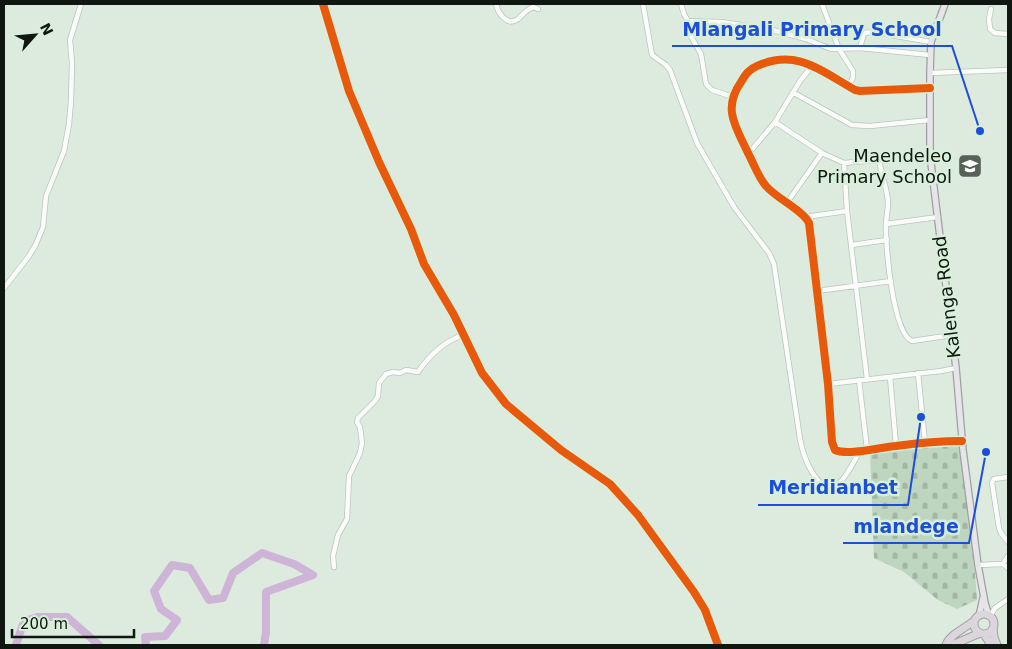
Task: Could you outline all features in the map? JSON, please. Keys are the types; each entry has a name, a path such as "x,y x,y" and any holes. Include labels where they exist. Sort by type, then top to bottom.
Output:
{"highway":[{"path":"946,645 952,636 984,614 993,621 994,637 997,645"},
{"path":"977,618 974,628 991,645"},
{"path":"952,645 991,631 993,628"}],"main road":[{"name":"Kalenga Road","path":"945,4 932,42 930,55 930,155 956,368 962,440 978,565 989,616"},
{"name":"Kalenga Road","path":"977,618 983,591"}],"street":[{"path":"4,288 30,256 36,244 43,227 46,196 64,150 71,101 70,40 81,4"},
{"path":"323,4 349,91 379,162 411,229 428,272 454,315 477,365 492,388 506,404 561,450 610,484 638,515 694,592 705,610 718,645"},
{"path":"496,4 501,16 510,20 516,20 530,8 538,9"},
{"path":"643,4 652,55 670,70 697,142 726,194 769,253 774,264 800,441 807,465 824,484 830,489 834,488 850,468 860,451"},
{"path":"681,4 687,20 689,33 701,54 706,84 712,90 733,97"},
{"path":"822,4 839,49 853,71 849,87"},
{"path":"991,10 989,19 990,29 995,33 1008,34"},
{"path":"687,20 769,29 806,39 827,48 860,48 930,55"},
{"path":"860,48 864,34 873,32 932,42"},
{"path":"930,88 860,91 849,87 803,61 794,59 773,61 760,64 748,72 738,85 733,97 731,112 762,182 772,194 805,217 809,227 834,447 838,451 860,451 962,440"},
{"path":"749,153 775,122 812,66"},
{"path":"930,73 1008,70"},
{"path":"794,93 852,125 870,126 930,120"},
{"path":"775,122 822,153 844,162 930,155"},
{"path":"786,204 822,153"},
{"path":"879,159 888,204 886,224 891,281 896,312 903,332 907,339 912,341 952,335"},
{"path":"844,162 847,211 867,379"},
{"path":"805,217 847,211"},
{"path":"886,224 938,217"},
{"path":"851,245 887,240"},
{"path":"817,291 856,284 891,281"},
{"path":"334,568 333,556 338,535 347,519 349,476 360,454 362,443 357,422 358,418 375,402 378,396 379,383 386,374 400,373 406,370 418,372 437,350 455,338 464,335"},
{"path":"828,384 956,368"},
{"path":"918,373 925,443"},
{"path":"890,377 896,446"},
{"path":"859,380 866,449"},
{"path":"1008,477 994,479 992,483 999,528 1008,542"},
{"path":"1003,564 1008,556"},
{"path":"978,565 1003,564 1008,568"},
{"path":"989,616 995,608 1008,599"}],"green space":[{"path":"965,441 977,600 957,609 938,600 904,572 874,558 870,451"}],"waterway":[{"path":"146,645 145,637 165,636 177,620 161,609 154,591 172,565 190,568 209,600 223,598 233,573 262,553 294,564 313,575 266,592 266,632 264,645"},
{"path":"16,645 24,621 38,617 67,617 99,645"}],"cycle path":[{"path":"323,4 349,91 379,162 411,229 424,264 454,315 482,373 506,404 561,450 610,484 638,515 694,592 705,610 718,645"},
{"path":"930,88 860,91 855,90 820,69 808,64 784,59 771,61 754,67 749,71 735,92 732,109 736,126 763,182 771,191 806,218 809,223 828,384 832,442 835,450 856,452 921,443 962,441"}],"place":[{"name":"Mlangali Primary School","path":"980,131"},
{"name":"Maendeleo Primary School","path":"970,166"},
{"name":"Meridianbet","path":"921,417"},
{"name":"mlandege","path":"986,452"}]}
